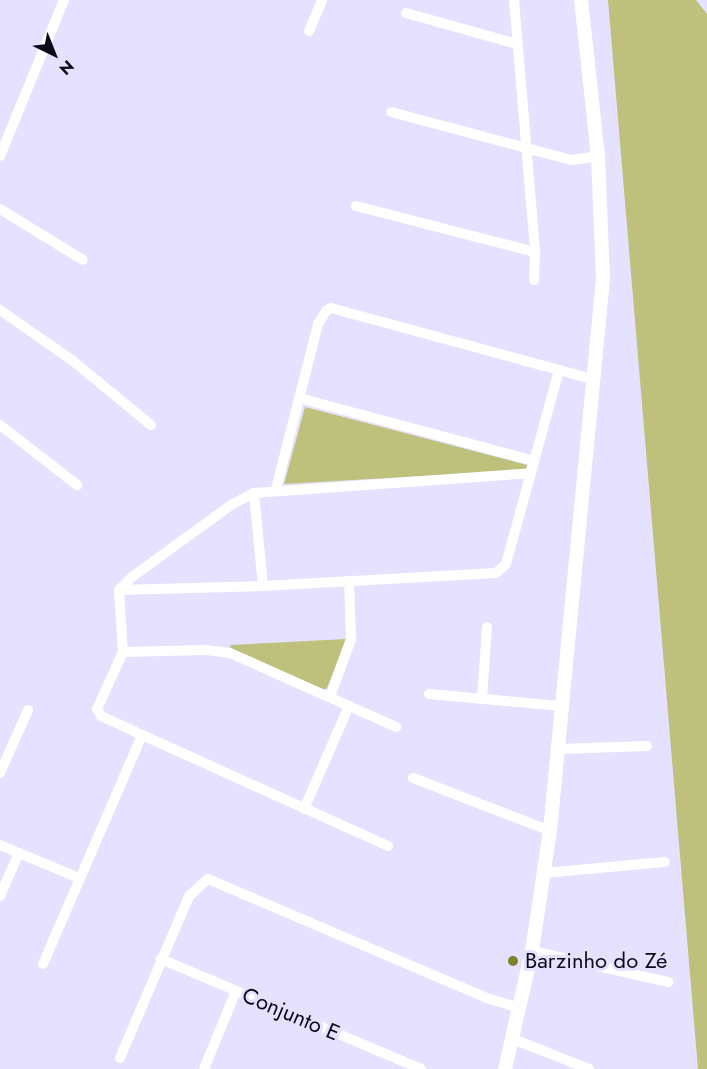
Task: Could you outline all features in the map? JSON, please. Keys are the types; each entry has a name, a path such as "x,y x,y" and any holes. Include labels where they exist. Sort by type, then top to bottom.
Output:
{"street":[{"path":"1,151 64,0"},
{"path":"309,31 322,0"},
{"path":"514,0 535,252 534,280"},
{"path":"505,1069 532,951 550,831 603,279 598,156 581,0"},
{"path":"406,13 517,44"},
{"path":"391,112 571,160 598,156"},
{"path":"356,206 535,252"},
{"path":"0,209 84,260"},
{"path":"276,489 318,324 326,311 331,308 593,379"},
{"path":"0,310 73,361 151,424"},
{"path":"119,590 263,586 496,573 506,564 559,370"},
{"path":"299,398 534,461"},
{"path":"0,426 77,485"},
{"path":"388,846 101,716 97,709 123,652 119,590 132,577 254,492 531,474"},
{"path":"254,492 263,586"},
{"path":"330,697 351,639 349,581"},
{"path":"482,698 487,627"},
{"path":"123,652 206,650 230,653 396,727"},
{"path":"429,694 562,706"},
{"path":"304,809 349,706"},
{"path":"0,773 28,710"},
{"path":"43,964 142,735"},
{"path":"558,749 647,746"},
{"path":"413,778 550,831"},
{"path":"0,845 79,878"},
{"path":"0,896 19,854"},
{"path":"544,873 665,862"},
{"path":"120,1058 189,896 203,880 213,879 490,999 519,1008"},
{"path":"532,951 669,982"},
{"name":"Conjunto E","path":"161,959 421,1069"},
{"path":"204,1069 236,991"},
{"path":"513,1040 590,1069"}],"green space":[{"path":"608,0 696,0 707,14 707,1069 698,1069"},
{"path":"305,407 527,465 526,470 284,484"},
{"path":"346,639 327,688 323,690 230,649 231,645"}],"place":[{"name":"Barzinho do Zé","path":"513,961"}]}
